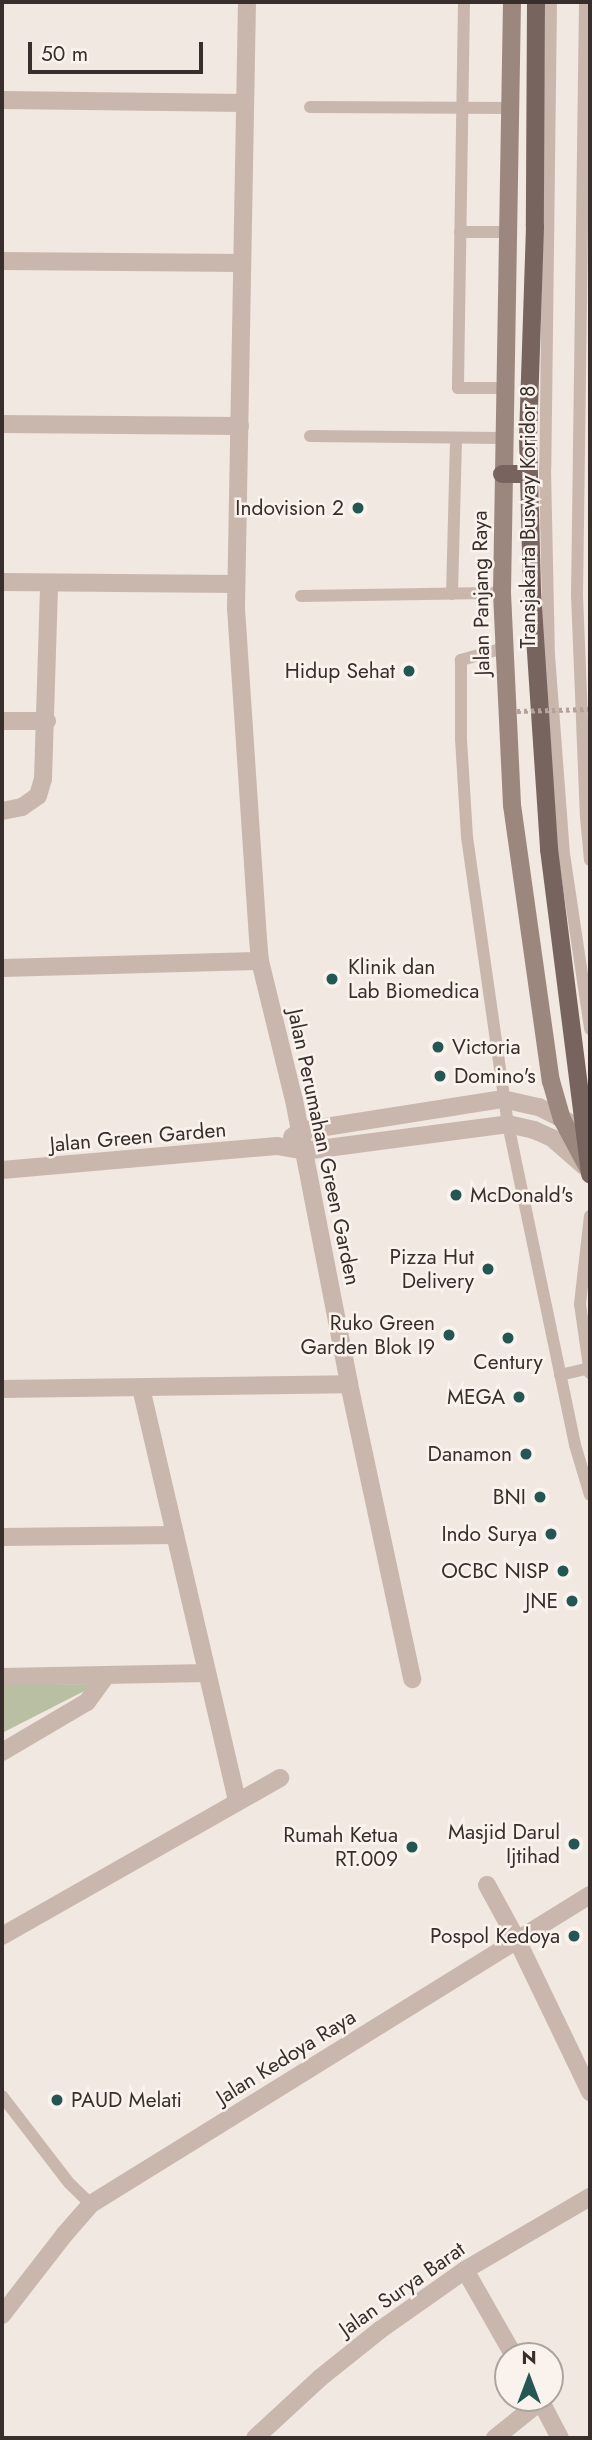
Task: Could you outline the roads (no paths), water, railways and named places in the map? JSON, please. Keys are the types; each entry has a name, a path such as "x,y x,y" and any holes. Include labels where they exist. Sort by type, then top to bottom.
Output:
{"main road":[{"name":"Jalan Panjang Raya","path":"512,2 502,438 502,593 512,804 551,1082 562,1119 590,1172"},
{"path":"536,2 535,227 528,474 533,619 550,849 590,1172"},
{"path":"502,474 528,474"}],"street":[{"name":"Jalan Perumahan Green Garden","path":"247,2 236,584 237,643 260,961 300,1131 349,1384 412,1679"},
{"path":"2,100 245,103"},
{"path":"2,261 242,263"},
{"path":"2,424 240,426"},
{"path":"2,582 236,584"},
{"path":"2,811 22,807 37,796 43,779 47,721 49,583"},
{"path":"2,721 47,721"},
{"path":"2,968 260,961"},
{"name":"Jalan Green Garden","path":"277,1146 300,1131 503,1099 539,1107 587,1133"},
{"name":"Jalan Green Garden","path":"2,1170 277,1146 304,1151 508,1124 552,1138 590,1172"},
{"path":"2,1389 349,1384"},
{"path":"141,1388 237,1801"},
{"path":"2,1537 174,1535"},
{"path":"2,1677 207,1673"},
{"path":"2,1752 87,1702 96,1694 106,1676"},
{"path":"2,1936 280,1778"},
{"path":"486,1885 517,1940 590,2092"},
{"name":"Jalan Kedoya Raya","path":"3,2311 78,2217 92,2204 590,1895"},
{"name":"Jalan Surya Barat","path":"255,2438 320,2378 465,2270 590,2197"},
{"path":"465,2270 506,2342"},
{"path":"495,2438 526,2412"},
{"path":"546,2412 560,2438"}],"lane":[{"path":"464,2 458,388 503,388"},
{"name":"Transjakarta Busway Koridor 8","path":"551,2 545,468 548,642 564,854 590,1029"},
{"path":"585,2 577,595 590,860"},
{"path":"310,107 510,108"},
{"path":"460,232 507,232"},
{"path":"310,436 502,438"},
{"path":"452,594 456,438"},
{"path":"301,596 502,593"},
{"path":"504,648 461,660 461,726 467,837 503,1099 575,1445 590,1495"},
{"path":"560,1375 590,1370 580,1304 590,1216"},
{"path":"2,2096 69,2183 92,2204"}],"place":[{"name":"Indovision 2","path":"358,508"},
{"name":"Hidup Sehat","path":"409,671"},
{"name":"Klinik dan Lab Biomedica","path":"332,979"},
{"name":"Victoria","path":"438,1047"},
{"name":"Domino's","path":"440,1076"},
{"name":"McDonald's","path":"456,1195"},
{"name":"Pizza Hut Delivery","path":"488,1269"},
{"name":"Ruko Green Garden Blok I9","path":"449,1335"},
{"name":"Century","path":"508,1338"},
{"name":"MEGA","path":"519,1397"},
{"name":"Danamon","path":"526,1454"},
{"name":"BNI","path":"540,1497"},
{"name":"Indo Surya","path":"551,1534"},
{"name":"OCBC NISP","path":"563,1571"},
{"name":"JNE","path":"572,1601"},
{"name":"Masjid Darul Ijtihad","path":"574,1844"},
{"name":"Rumah Ketua RT.009","path":"412,1847"},
{"name":"Pospol Kedoya","path":"574,1936"},
{"name":"PAUD Melati","path":"57,2100"}]}
